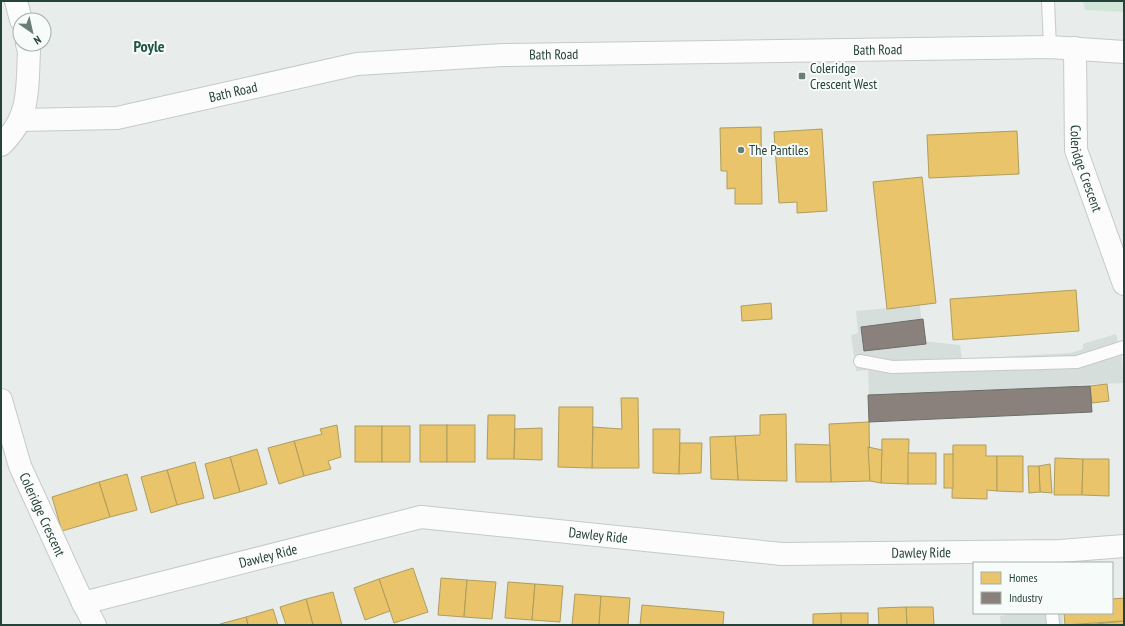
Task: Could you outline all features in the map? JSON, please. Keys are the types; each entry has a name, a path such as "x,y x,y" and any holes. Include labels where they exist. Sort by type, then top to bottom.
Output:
{"street":[{"path":"16,1 19,12"},
{"name":"Bath Road","path":"20,120 117,118 357,64 503,55 1050,47 1124,52"},
{"name":"Coleridge Crescent","path":"1075,48 1076,150 1124,284"},
{"path":"1,145 20,120 27,100 28,52"},
{"name":"Coleridge Crescent","path":"1,400 20,466 83,603 95,625"},
{"name":"Dawley Ride","path":"83,603 421,517 782,554 1059,557 1124,546"}],"lane":[{"path":"1048,1 1050,47"},
{"path":"860,361 892,367 1077,362 1124,347"},
{"path":"1052,614 1053,625"}],"shaded area":[{"path":"920,305 923,341 960,345 962,359 1071,353 1083,349 1083,344 1116,334 1122,357 1124,383 1078,385 1079,411 870,419 868,370 856,371 851,335 858,333 856,311"},
{"path":"1012,614 1062,614 1063,625 1001,625 1000,616"}],"green space":[{"path":"1083,1 1124,1 1124,12 1085,10"}],"building: Homes":[{"name":"The Pantiles","path":"761,127 762,204 735,204 735,188 727,189 727,171 721,171 720,128"},
{"path":"822,129 827,211 797,213 797,202 779,203 774,132"},
{"path":"1017,131 1019,174 929,178 927,135"},
{"path":"922,177 936,303 887,309 873,182"},
{"path":"1076,290 1079,331 953,340 950,299"},
{"path":"771,303 772,319 742,321 741,306"},
{"path":"1107,384 1109,401 1092,403 1090,386"},
{"path":"621,398 638,398 639,468 592,468 593,427 622,429"},
{"path":"559,407 593,407 592,468 558,467"},
{"path":"786,414 787,481 738,480 735,436 760,435 760,415"},
{"path":"488,415 515,415 514,459 487,459"},
{"path":"869,422 870,481 831,482 829,424"},
{"path":"337,425 341,457 328,461 331,469 304,476 294,441 322,434 320,429"},
{"path":"420,425 447,425 447,462 420,462"},
{"path":"447,425 475,425 475,462 447,462"},
{"path":"355,426 382,426 382,462 355,462"},
{"path":"382,426 410,426 410,462 382,462"},
{"path":"542,428 542,460 514,459 515,429"},
{"path":"653,429 680,429 679,474 653,473"},
{"path":"735,436 738,480 711,479 710,437"},
{"path":"882,439 909,439 908,484 881,483"},
{"path":"294,441 304,476 279,484 268,448"},
{"path":"680,443 702,443 701,473 679,474"},
{"path":"795,444 830,445 831,482 796,482"},
{"path":"953,445 986,445 986,456 997,456 997,491 987,490 987,499 952,498"},
{"path":"868,447 882,450 881,483 870,481"},
{"path":"257,449 267,484 240,492 230,457"},
{"path":"908,453 936,453 936,484 908,484"},
{"path":"944,454 953,454 953,488 944,488"},
{"path":"997,456 1023,456 1023,492 997,491"},
{"path":"230,457 240,492 214,499 205,464"},
{"path":"1055,458 1083,459 1082,495 1054,495"},
{"path":"1083,459 1109,459 1109,496 1082,495"},
{"path":"195,462 204,498 177,505 167,470"},
{"path":"1050,464 1052,493 1040,492 1039,466"},
{"path":"1028,466 1039,466 1040,492 1029,493"},
{"path":"167,470 177,505 151,513 141,477"},
{"path":"127,474 137,510 110,517 99,482"},
{"path":"99,482 110,517 62,531 52,497"},
{"path":"413,568 428,612 394,623 379,579"},
{"path":"441,578 467,580 464,617 438,615"},
{"path":"379,579 390,611 365,620 354,588"},
{"path":"467,580 496,582 492,619 464,617"},
{"path":"508,582 535,584 532,620 505,618"},
{"path":"535,584 563,586 560,622 532,620"},
{"path":"333,592 342,625 313,625 306,599"},
{"path":"575,594 601,596 599,625 572,625"},
{"path":"601,596 630,598 628,625 599,625"},
{"path":"1124,598 1124,621 1065,625 1064,614 1113,614 1113,599"},
{"path":"306,599 313,625 286,625 280,607"},
{"path":"642,605 724,612 723,625 640,625"},
{"path":"906,607 933,607 934,625 907,625"},
{"path":"906,607 907,625 879,625 878,608"},
{"path":"273,609 278,625 248,625 246,617"},
{"path":"841,613 868,613 868,625 841,625"},
{"path":"841,613 841,625 813,625 813,614"},
{"path":"246,617 248,625 220,625 220,624"},
{"path":"1124,621 1124,625 1086,625"}],"building: Industry":[{"path":"923,319 926,344 864,351 861,327"},
{"path":"1090,386 1092,412 869,422 868,395"}],"place":[{"name":"Coleridge Crescent West","path":"802,76"},
{"name":"The Pantiles","path":"741,150"}],"district":[{"name":"Poyle","path":"149,46"}]}
